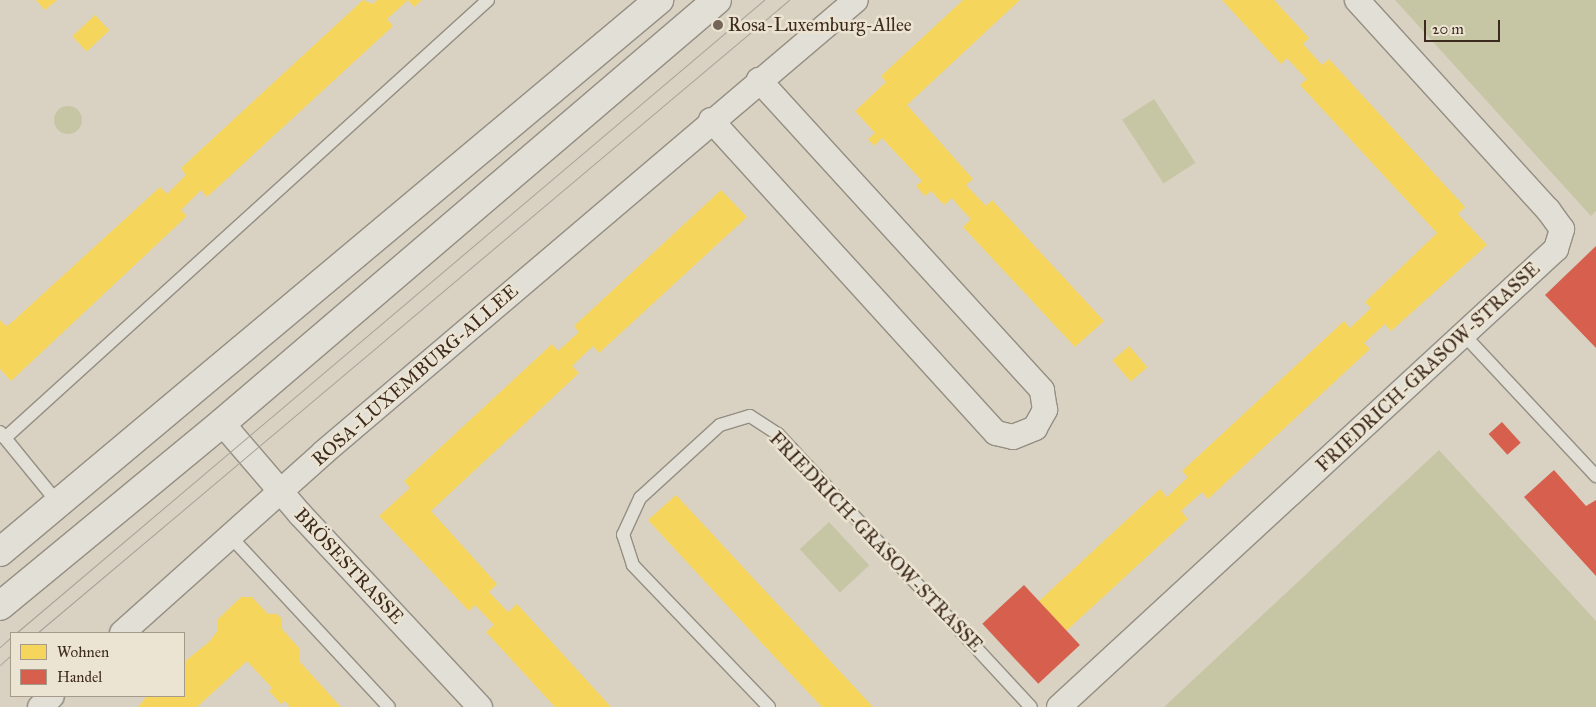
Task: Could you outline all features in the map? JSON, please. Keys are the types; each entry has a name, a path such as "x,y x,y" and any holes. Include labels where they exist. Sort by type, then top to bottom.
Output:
{"street":[{"path":"0,552 659,0"},
{"path":"0,606 222,423 717,0"},
{"name":"ROSA-LUXEMBURG-ALLEE","path":"123,632 280,491 711,120 856,0"},
{"name":"FRIEDRICH-GRASOW-STRASSE","path":"1059,707 1465,336 1556,249 1562,229 1548,210 1357,0"},
{"path":"711,120 996,433 1014,437 1035,428 1045,410 1042,390 759,80"},
{"path":"193,390 222,423"},
{"name":"BRÖSESTRASSE","path":"222,423 280,491 480,707"},
{"path":"40,707 51,697"}],"lane":[{"path":"58,503 3,435 488,0"},
{"path":"1465,336 1596,476"},
{"name":"FRIEDRICH-GRASOW-STRASSE","path":"769,707 633,565 623,535 640,498 720,426 750,416 778,434 1031,707"},
{"path":"230,536 390,707"}],"green space":[{"path":"1395,0 1596,0 1596,211 1591,216"},
{"path":"1154,99 1195,163 1164,183 1122,120"},
{"path":"68,106 78,110 82,120 78,130 68,134 58,130 54,120 58,110"},
{"path":"1439,450 1596,621 1596,707 1164,707"},
{"path":"829,522 869,565 840,592 800,549"}],"building: Wohnen":[{"path":"36,0 57,0 45,10"},
{"path":"363,0 373,4 377,0 408,0 387,19 393,26 207,197 201,190 181,210 187,216 11,381 0,369 0,320 6,326 11,323 160,187 167,194 186,175 181,168"},
{"path":"408,0 422,0 414,7"},
{"path":"963,0 1020,0 907,105 973,179 966,185 986,206 992,200 1104,321 1075,347 963,227 971,219 952,198 944,205 931,191 925,196 916,186 922,181 882,138 874,146 868,139 875,133 855,111 886,82 881,76"},
{"path":"1222,0 1274,0 1309,38 1303,44 1322,65 1329,59 1465,207 1458,214 1487,245 1391,331 1385,324 1364,343 1370,349 1208,499 1202,492 1181,511 1188,519 1066,631 1039,601 1160,489 1167,497 1188,477 1182,471 1344,321 1350,328 1371,308 1365,302 1437,233 1300,85 1307,79 1287,58 1281,64"},
{"path":"95,15 109,30 87,52 72,36"},
{"path":"721,190 747,217 599,353 593,346 572,366 579,373 431,511 497,584 489,592 508,612 517,604 611,707 555,707 486,632 494,625 475,605 469,611 379,516 410,488 404,481 552,344 558,351 579,332 574,326"},
{"path":"1129,346 1147,367 1131,382 1112,360"},
{"path":"676,495 873,707 822,707 771,653 648,520"},
{"path":"241,597 252,597 268,614 277,614 282,619 282,629 300,649 300,662 341,707 290,707 285,701 281,704 269,691 272,688 247,661 197,707 138,707 146,697 185,697 185,661 210,641 218,630 217,620"}],"building: Handel":[{"path":"1596,246 1596,348 1545,295"},
{"path":"1502,422 1521,443 1507,455 1489,434"},
{"path":"1554,470 1586,506 1596,500 1596,576 1524,497"},
{"path":"1024,585 1080,645 1038,684 982,624"}],"tram line":[{"path":"17,632 764,0"},
{"path":"38,632 789,0"},
{"path":"0,647 10,638"},
{"path":"0,665 10,656"}],"place":[{"name":"Rosa-Luxemburg-Allee","path":"718,25"}]}
